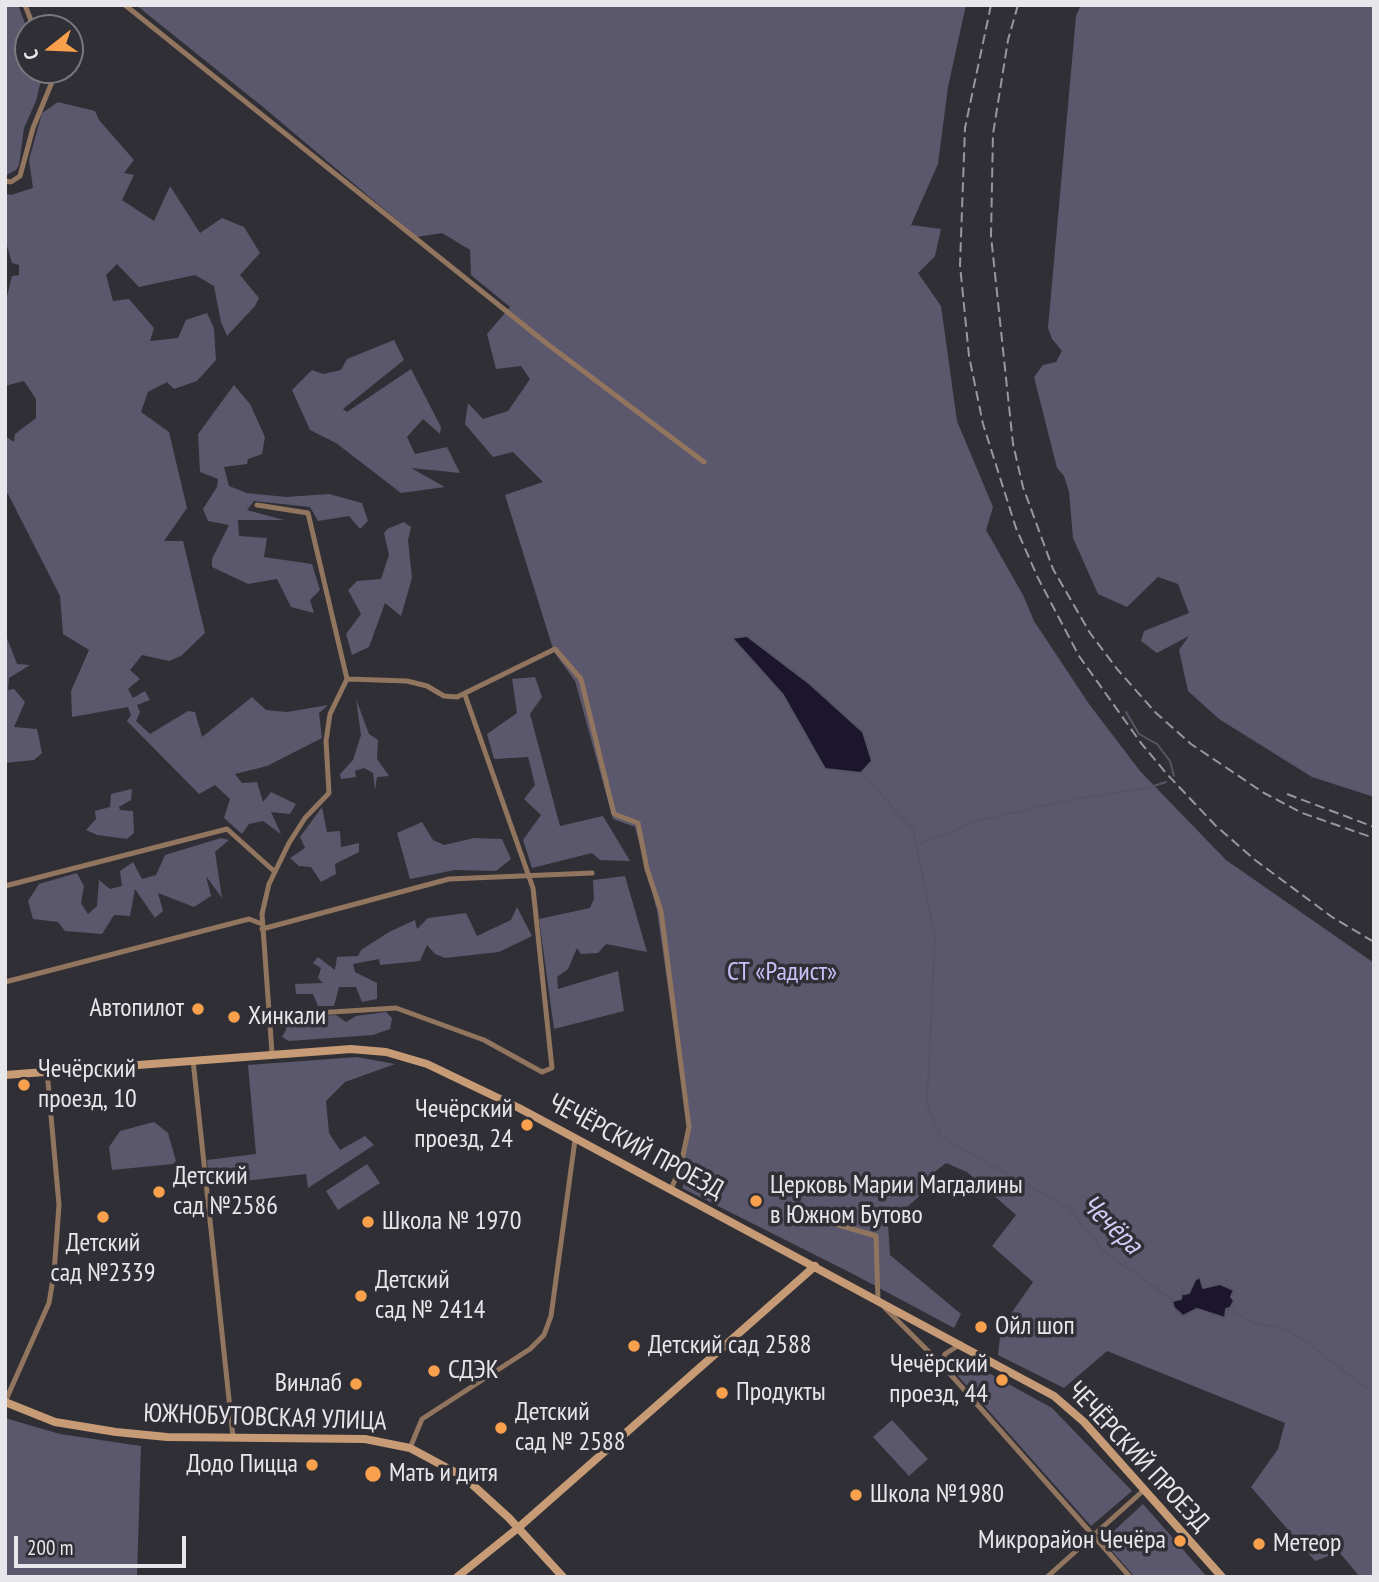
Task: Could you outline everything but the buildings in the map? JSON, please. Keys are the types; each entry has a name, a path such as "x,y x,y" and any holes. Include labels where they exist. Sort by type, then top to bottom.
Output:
{"main road":[{"name":"ЧЕЧЁРСКИЙ ПРОЕЗД","path":"5,1074 351,1049 386,1052 416,1060 472,1084 962,1344 1054,1396 1084,1422 1222,1577"},
{"path":"457,1577 518,1528 815,1266"},
{"name":"ЮЖНОБУТОВСКАЯ УЛИЦА","path":"5,1402 55,1422 91,1429 167,1437 365,1439 410,1448 464,1477 518,1528 563,1577"}],"street":[{"path":"125,5 547,343 704,462"},
{"path":"5,181 11,182 20,176 33,128 51,84"},
{"path":"257,505 308,513 347,679 330,714 326,741 329,793 305,818 269,884 262,927 272,1053"},
{"path":"347,679 407,681 427,686 444,696 464,695 555,649 580,679 614,814 638,823 647,869 661,911 689,1127 680,1169 671,1189"},
{"path":"268,1016 396,1008 484,1040 548,1072 552,1068 530,876 464,695"},
{"path":"5,886 227,829 275,872"},
{"path":"5,982 249,919 262,927 449,879 592,873"},
{"path":"193,1060 233,1437"},
{"path":"5,1402 49,1303 54,1273 59,1205 47,1071"},
{"path":"410,1448 422,1419 530,1349 544,1335 551,1316 575,1140"},
{"path":"828,1222 876,1236 877,1300 914,1335 1130,1577"},
{"path":"942,1366 945,1354 962,1344"},
{"path":"1047,1577 1144,1490"}],"green space":[{"path":"5,5 18,5 21,14 14,14 14,84 40,84 24,128 19,165 5,176"},
{"name":"СТ «Радист»","path":"136,5 966,5 948,87 938,164 911,225 941,229 935,256 918,273 941,306 957,421 993,507 986,530 1023,595 1034,621 1089,704 1140,771 1226,860 1374,963 1374,1577 1360,1577 1339,1552 1315,1561 1251,1487 1278,1449 1285,1423 1107,1351 1064,1388 998,1355 1001,1328 1033,1282 992,1246 1016,1215 967,1172 946,1163 918,1185 924,1192 888,1224 890,1255 961,1314 954,1328 682,1188 685,1181 676,1175 688,1127 657,911 635,827 613,819 575,681 554,652 505,495 543,482 513,452 493,457 465,424 468,403 483,419 508,411 530,379 521,366 496,369 487,334 510,307 471,275 470,250 442,233 417,237 263,107","holes":["747,636 810,684 863,732 861,773 825,769 783,695 733,638"]},
{"path":"1081,5 1374,5 1374,797 1312,777 1219,719 1188,691 1179,650 1189,636 1157,653 1141,641 1144,631 1189,613 1178,584 1158,577 1127,607 1098,594 1073,538 1069,492 1064,476 1057,468 1034,377 1043,365 1056,362 1062,351 1052,339 1048,328 1076,16"},
{"path":"58,102 95,111 99,120 134,160 124,173 134,175 122,200 154,221 170,186 200,233 222,218 244,227 260,253 240,275 259,298 227,336 221,322 214,286 195,275 139,287 117,264 106,275 113,301 129,299 154,328 150,341 178,338 186,320 207,313 214,328 216,360 197,381 174,389 167,382 148,392 141,412 169,432 187,508 164,541 183,541 205,633 181,656 169,661 142,655 130,670 140,679 128,689 133,698 145,691 150,700 137,705 140,712 136,721 150,734 188,711 195,712 202,737 252,697 266,710 287,712 328,705 319,713 322,738 267,766 235,774 242,783 257,782 263,802 271,792 296,804 290,814 271,812 281,834 263,821 249,824 242,834 224,818 230,799 215,785 199,794 127,721 131,715 128,707 72,717 71,691 89,650 63,634 60,596 8,494 5,495 5,436 14,442 15,434 36,418 36,399 24,381 5,386 5,304 12,276 19,275 19,265 12,263 5,239 5,193 11,195 33,188 29,160 42,113"},
{"path":"394,340 404,360 343,409 347,412 411,369 441,427 440,434 423,419 407,437 415,454 447,447 460,473 411,468 445,487 401,493 336,443 310,430 292,390 312,370 323,374 341,370 347,359"},
{"path":"234,385 250,404 265,437 262,454 248,459 247,464 224,467 229,486 247,493 286,497 329,494 362,503 368,521 360,529 349,516 318,521 310,507 254,501 247,510 284,520 238,520 239,536 267,538 264,557 312,564 320,590 310,600 314,613 291,607 277,579 248,584 212,567 212,559 229,525 208,521 203,509 217,487 218,479 200,472 198,434"},
{"path":"404,522 411,527 408,540 412,578 401,616 385,603 369,647 352,655 346,634 361,614 348,590 357,581 381,579 389,555 384,533"},
{"path":"5,633 17,664 30,665 9,678 8,690 14,689 25,702 14,727 37,729 42,753 34,760 5,763"},
{"path":"535,677 542,697 530,714 560,826 603,816 630,861 600,860 592,853 532,868 523,840 541,815 524,799 535,785 528,757 494,759 487,734 517,713 512,679"},
{"path":"356,699 369,734 378,740 377,759 389,776 377,777 375,790 373,773 364,768 355,771 356,777 341,779 340,774 353,760 361,735"},
{"path":"132,789 131,800 119,807 120,810 133,811 134,833 127,839 97,835 86,830 96,819 95,811 110,807 111,794"},
{"path":"322,807 327,832 340,831 341,847 359,843 359,852 335,864 336,874 321,882 311,867 299,866 290,858 305,848 300,837"},
{"path":"422,822 433,840 444,845 474,838 502,839 511,859 496,871 455,870 410,879 397,833"},
{"path":"221,838 229,840 215,852 222,898 206,876 211,896 194,907 158,893 163,911 155,918 135,889 130,916 114,915 102,934 65,931 58,922 33,919 28,901 39,884 77,873 84,886 81,903 88,914 97,906 99,880 110,889 122,886 120,871 133,862 142,879 156,875 165,855"},
{"path":"625,876 647,952 606,944 598,953 581,954 577,948 568,969 557,977 558,989 618,971 624,1011 554,1029 539,919 590,908 594,899 593,880"},
{"path":"517,907 532,936 499,952 445,958 435,954 427,945 420,961 380,965 379,959 353,964 355,972 377,983 377,999 362,1002 356,987 339,987 334,1006 318,1006 313,994 296,994 295,984 323,983 318,978 321,968 313,963 318,957 335,970 337,957 358,956 361,950 389,932 415,920 417,929 428,918 466,913 477,936 511,920"},
{"path":"386,1012 392,1018 390,1029 373,1035 289,1041 282,1037 286,1030 285,1018 295,1016 296,1022 303,1021 303,1017 336,1015 346,1022 356,1016"},
{"path":"357,1057 395,1064 345,1082 326,1101 329,1133 340,1150 365,1136 374,1145 308,1188 306,1174 209,1185 207,1160 256,1154 248,1065"},
{"path":"154,1122 168,1133 176,1161 173,1164 112,1170 109,1147 120,1131"},
{"path":"367,1164 380,1183 338,1210 326,1191"},
{"path":"956,1355 1052,1408 1132,1491 1091,1526 949,1366 947,1362"},
{"path":"5,1418 60,1434 141,1446 137,1576 142,1577 5,1577"},
{"path":"892,1420 928,1459 909,1476 873,1437"},
{"path":"1143,1504 1207,1577 1135,1577 1103,1541"}],"shaded area":[{"path":"747,636 810,684 863,732 872,761 861,773 825,769 783,695 732,638"},
{"path":"1200,1277 1203,1288 1220,1284 1234,1290 1231,1297 1234,1301 1229,1310 1226,1309 1225,1318 1197,1309 1183,1316 1174,1308 1172,1301 1181,1299 1183,1287 1184,1294 1189,1293 1195,1280"}],"waterway":[{"path":"1126,712 1139,734 1157,744 1170,761 1174,776"},
{"name":"Чечёра","path":"861,773 913,829 935,936 927,1105 941,1137 1068,1208 1105,1252 1174,1301"},
{"path":"917,845 977,821 1069,800 1148,788 1166,782"},
{"name":"Чечёра","path":"1228,1308 1254,1323 1282,1328 1300,1337 1374,1394"}],"railway":[{"path":"991,5 965,128 960,265 969,356 983,424 1016,528 1038,578 1079,656 1141,743 1166,773 1215,825 1255,860 1332,917 1374,942"},
{"path":"1018,5 1008,40 993,134 991,236 1013,444 1023,487 1053,569 1090,633 1117,669 1156,713 1191,744 1264,793 1302,813 1374,838"},
{"path":"1287,794 1374,827"}],"place":[{"name":"Автопилот","path":"198,1009"},
{"name":"Хинкали","path":"234,1017"},
{"name":"Чечёрский проезд, 10","path":"24,1085"},
{"name":"Чечёрский проезд, 24","path":"527,1125"},
{"name":"Детский сад №2586","path":"159,1192"},
{"name":"Церковь Марии Магдалины в Южном Бутово","path":"756,1201"},
{"name":"Детский сад №2339","path":"103,1217"},
{"name":"Школа № 1970","path":"368,1222"},
{"name":"Детский сад № 2414","path":"361,1296"},
{"name":"Ойл шоп","path":"981,1327"},
{"name":"Детский сад 2588","path":"634,1346"},
{"name":"СДЭК","path":"434,1371"},
{"name":"Чечёрский проезд, 44","path":"1002,1380"},
{"name":"Винлаб","path":"356,1384"},
{"name":"Продукты","path":"722,1393"},
{"name":"Детский сад № 2588","path":"501,1428"},
{"name":"Додо Пицца","path":"312,1465"},
{"name":"Мать и дитя","path":"373,1474"},
{"name":"Школа №1980","path":"856,1495"},
{"name":"Микрорайон Чечёра","path":"1180,1541"},
{"name":"Метеор","path":"1259,1544"}]}
